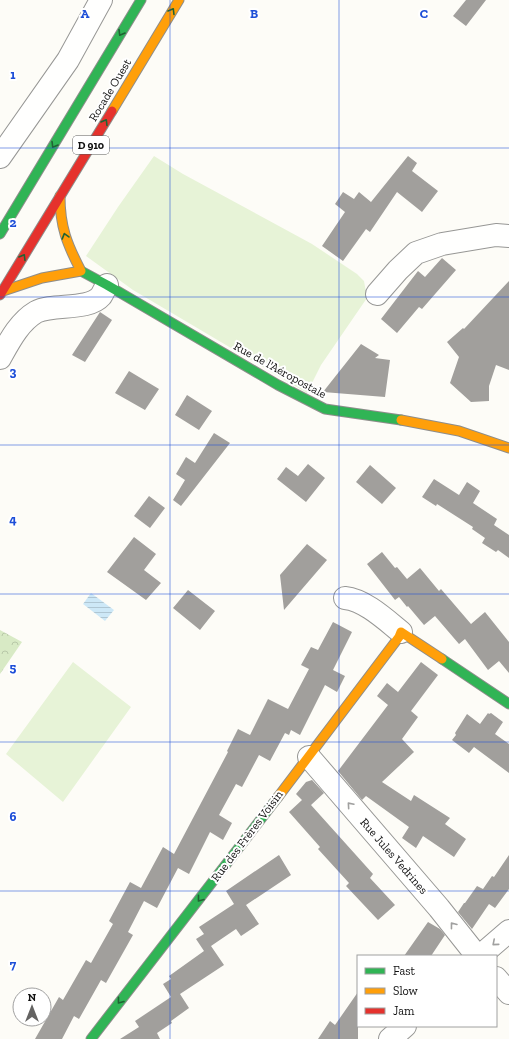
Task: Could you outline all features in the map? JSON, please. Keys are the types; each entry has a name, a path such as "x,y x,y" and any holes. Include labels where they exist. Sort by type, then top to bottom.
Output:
{"street":[{"path":"0,157 68,60 101,0"},
{"name":"Rocade Ouest","path":"2,227 141,0"},
{"name":"Rocade Ouest","path":"1,293 179,0"},
{"path":"1,293 42,278 81,271 65,238 62,224 60,196"},
{"path":"377,294 398,270 416,253 442,244 496,235 509,236"},
{"name":"Rue de l'Aéropostale","path":"81,271 278,385 324,408 393,418 459,431 509,448"},
{"path":"0,358 15,332 33,314 47,308 81,305 91,302 100,296 107,285"},
{"path":"346,598 365,604 402,632 480,683 509,704"},
{"name":"Rue des Frères Voisin","path":"90,1039 309,757 402,632"},
{"name":"Rue Jules Vedrines","path":"309,757 439,908 476,955"},
{"path":"481,955 509,931"},
{"path":"497,979 509,993"},
{"path":"390,1039 404,1027"}],"green space":[{"path":"154,156 183,174 312,244 357,274 364,281 367,298 321,365 307,393 133,290 86,256"},
{"path":"0,630 22,642 0,674"},
{"path":"73,662 131,707 63,802 6,754"}],"water":[{"path":"91,593 114,610 105,621 83,604"}],"building":[{"path":"466,0 486,0 466,26 453,16"},
{"path":"408,156 417,163 412,171 438,191 422,212 397,192 370,232 366,229 343,261 322,246 345,212 335,204 343,192 354,199 359,192 371,202"},
{"path":"442,258 456,270 422,309 419,307 397,333 381,319 418,271 425,277"},
{"path":"509,281 509,370 496,365 489,386 489,401 471,402 450,383 459,357 447,342 463,328 464,329"},
{"path":"100,312 112,320 85,362 72,355"},
{"path":"361,344 379,355 375,358 390,360 385,397 323,392"},
{"path":"129,371 159,389 145,410 115,393"},
{"path":"187,395 212,411 199,430 175,415"},
{"path":"214,433 230,443 181,506 173,500 185,480 176,474 186,457 195,463"},
{"path":"308,464 325,478 306,502 277,479 286,467 298,476"},
{"path":"370,465 396,488 382,504 356,482"},
{"path":"434,479 459,495 467,482 480,491 473,503 497,519 494,525 509,535 509,558 498,550 496,552 482,543 485,538 472,529 473,527 437,504 436,506 422,497"},
{"path":"149,496 165,508 150,528 134,516"},
{"path":"134,537 156,554 144,570 161,583 146,600 107,572"},
{"path":"307,544 327,560 284,610 280,575"},
{"path":"382,552 395,568 397,567 407,579 420,568 439,591 441,589 471,624 485,612 509,642 509,673 499,661 488,670 465,639 459,644 435,616 424,625 399,597 395,600 367,564"},
{"path":"188,590 215,611 200,630 173,608"},
{"path":"333,622 352,632 333,670 345,676 337,692 325,685 300,735 291,730 289,735 285,733 270,761 259,755 242,787 236,784 219,815 232,823 223,840 210,832 189,874 178,868 157,908 144,901 128,932 133,935 106,983 101,980 79,1019 74,1016 62,1039 35,1039 42,1027 52,1027 52,1009 59,997 63,1000 86,960 91,963 113,924 109,921 130,882 141,888 163,847 174,854 228,752 227,751 238,729 250,735 268,699 288,709 309,669 301,665 311,647 318,650"},
{"path":"421,662 438,675 411,711 418,717 402,739 414,752 382,782 411,801 414,795 450,818 445,824 466,839 454,857 423,836 416,848 402,838 409,827 366,796 362,800 338,771 388,705 377,696 387,683 398,692"},
{"path":"488,713 491,713 503,722 495,734 509,744 509,773 474,747 469,753 452,740 467,714 480,724"},
{"path":"312,780 324,793 311,805 373,874 370,878 395,905 378,920 346,886 349,883 318,849 320,847 289,812 302,800 296,794 306,782"},
{"path":"279,855 291,875 246,905 259,924 241,936 236,929 211,946 224,965 180,994 189,1008 171,1021 172,1023 157,1033 160,1039 120,1039 139,1027 135,1021 171,997 163,984 171,979 169,976 204,951 196,939 204,934 199,927 234,904 226,891"},
{"path":"509,855 509,889 495,908 489,904 472,929 458,912 477,886 483,889 492,876 494,877"},
{"path":"428,922 440,929 445,935 432,955 405,955"},
{"path":"357,993 358,1039 318,1039 330,1021 335,1025"}],"traffic: fast":[{"path":"0,234 141,0"},
{"path":"81,271 278,385 325,409 401,420"},
{"path":"442,659 509,704"},
{"path":"91,1039 278,797"}],"traffic: slow":[{"path":"112,111 179,0"},
{"path":"3,291 42,278 81,271 65,235 61,217 60,196"},
{"path":"401,420 459,431 509,448"},
{"path":"278,797 399,637 401,632 442,659"}],"traffic: jam":[{"path":"0,295 112,111"}]}
